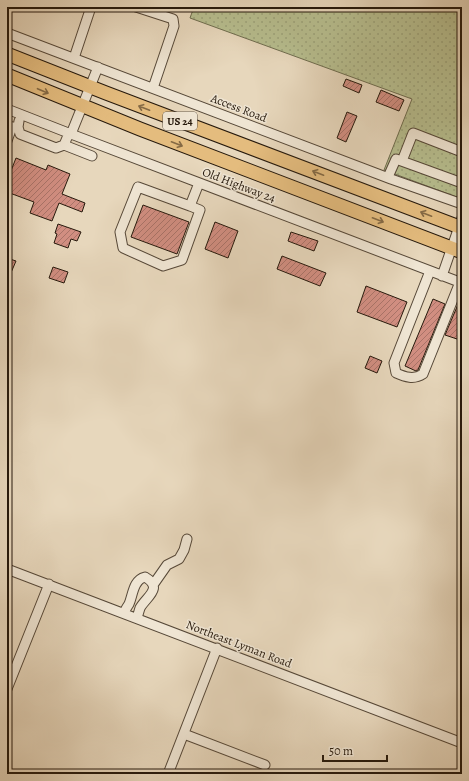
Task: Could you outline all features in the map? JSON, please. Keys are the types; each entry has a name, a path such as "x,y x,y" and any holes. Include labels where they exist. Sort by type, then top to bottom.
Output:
{"highway":[{"name":"US 24","path":"7,54 90,87 461,224"},
{"name":"US 24","path":"7,76 82,107 457,250"}],"street":[{"path":"74,58 91,7"},
{"path":"136,7 174,19 174,26 153,88"},
{"name":"Access Road","path":"7,33 462,204"},
{"path":"12,126 20,134 56,148 64,145 82,107 98,67"},
{"name":"Old Highway 24","path":"7,109 461,283"},
{"path":"7,141 12,126 22,114"},
{"path":"402,161 413,133 462,152"},
{"path":"79,151 83,139"},
{"path":"64,145 92,156"},
{"path":"388,177 396,159 462,183"},
{"path":"190,206 199,183"},
{"path":"138,187 190,206 200,210 182,260 163,266 124,248 120,232 138,187"},
{"path":"442,276 457,250 461,224"},
{"path":"430,271 394,363 396,373 406,377 418,378 423,374 461,283"},
{"path":"153,585 167,565 179,559 184,550 187,539"},
{"name":"Northeast Lyman Road","path":"7,568 462,743"},
{"path":"124,613 137,582 140,578 145,577 151,581 153,591 140,608 137,618"},
{"path":"7,689 49,584"},
{"path":"168,774 217,648"},
{"path":"184,734 264,765"}],"green space":[{"path":"194,7 462,7 462,199 384,170 412,99 190,18"}],"building":[{"path":"346,79 362,85 359,93 343,86"},
{"path":"381,90 404,100 399,111 376,102"},
{"path":"347,112 357,116 346,142 337,138"},
{"path":"16,158 46,170 48,165 70,174 62,194 85,203 82,212 59,203 52,221 30,213 34,202 7,192 7,181"},
{"path":"143,205 189,222 177,254 131,237"},
{"path":"215,222 238,231 228,258 205,249"},
{"path":"58,224 81,232 77,241 71,239 68,248 54,243"},
{"path":"291,232 318,241 314,251 288,241"},
{"path":"282,256 326,273 320,286 277,269"},
{"path":"7,258 16,261 7,282"},
{"path":"53,267 68,272 64,283 49,278"},
{"path":"366,286 407,302 397,327 357,312"},
{"path":"462,295 462,335 460,340 445,335"},
{"path":"433,299 445,304 418,370 416,371 405,366"},
{"path":"370,356 382,361 377,373 365,368"}]}
